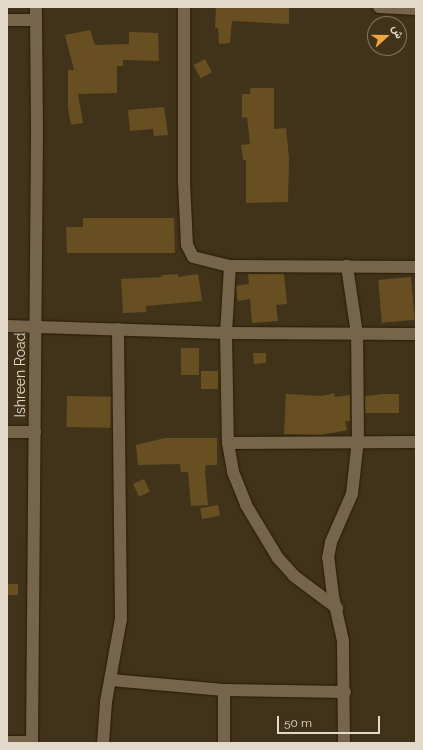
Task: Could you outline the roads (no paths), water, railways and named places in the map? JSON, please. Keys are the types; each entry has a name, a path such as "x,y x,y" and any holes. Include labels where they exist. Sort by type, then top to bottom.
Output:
{"street":[{"name":"Ishreen Road","path":"32,742 35,432 36,7"},
{"path":"184,7 184,182 187,245 193,257 230,266 416,267"},
{"path":"379,7 416,9"},
{"path":"7,20 36,20"},
{"path":"230,266 226,333 228,443 233,472 265,539 294,576 337,608"},
{"path":"344,743 345,692 343,641 330,576 328,558 331,542 352,494 358,440 357,334 346,266"},
{"path":"7,326 226,333 416,334"},
{"path":"103,743 121,619 118,329"},
{"path":"7,432 35,432"},
{"path":"228,443 358,440 416,442"},
{"path":"111,680 224,690 345,692"},
{"path":"224,690 224,743"},
{"path":"7,742 32,742"}]}
